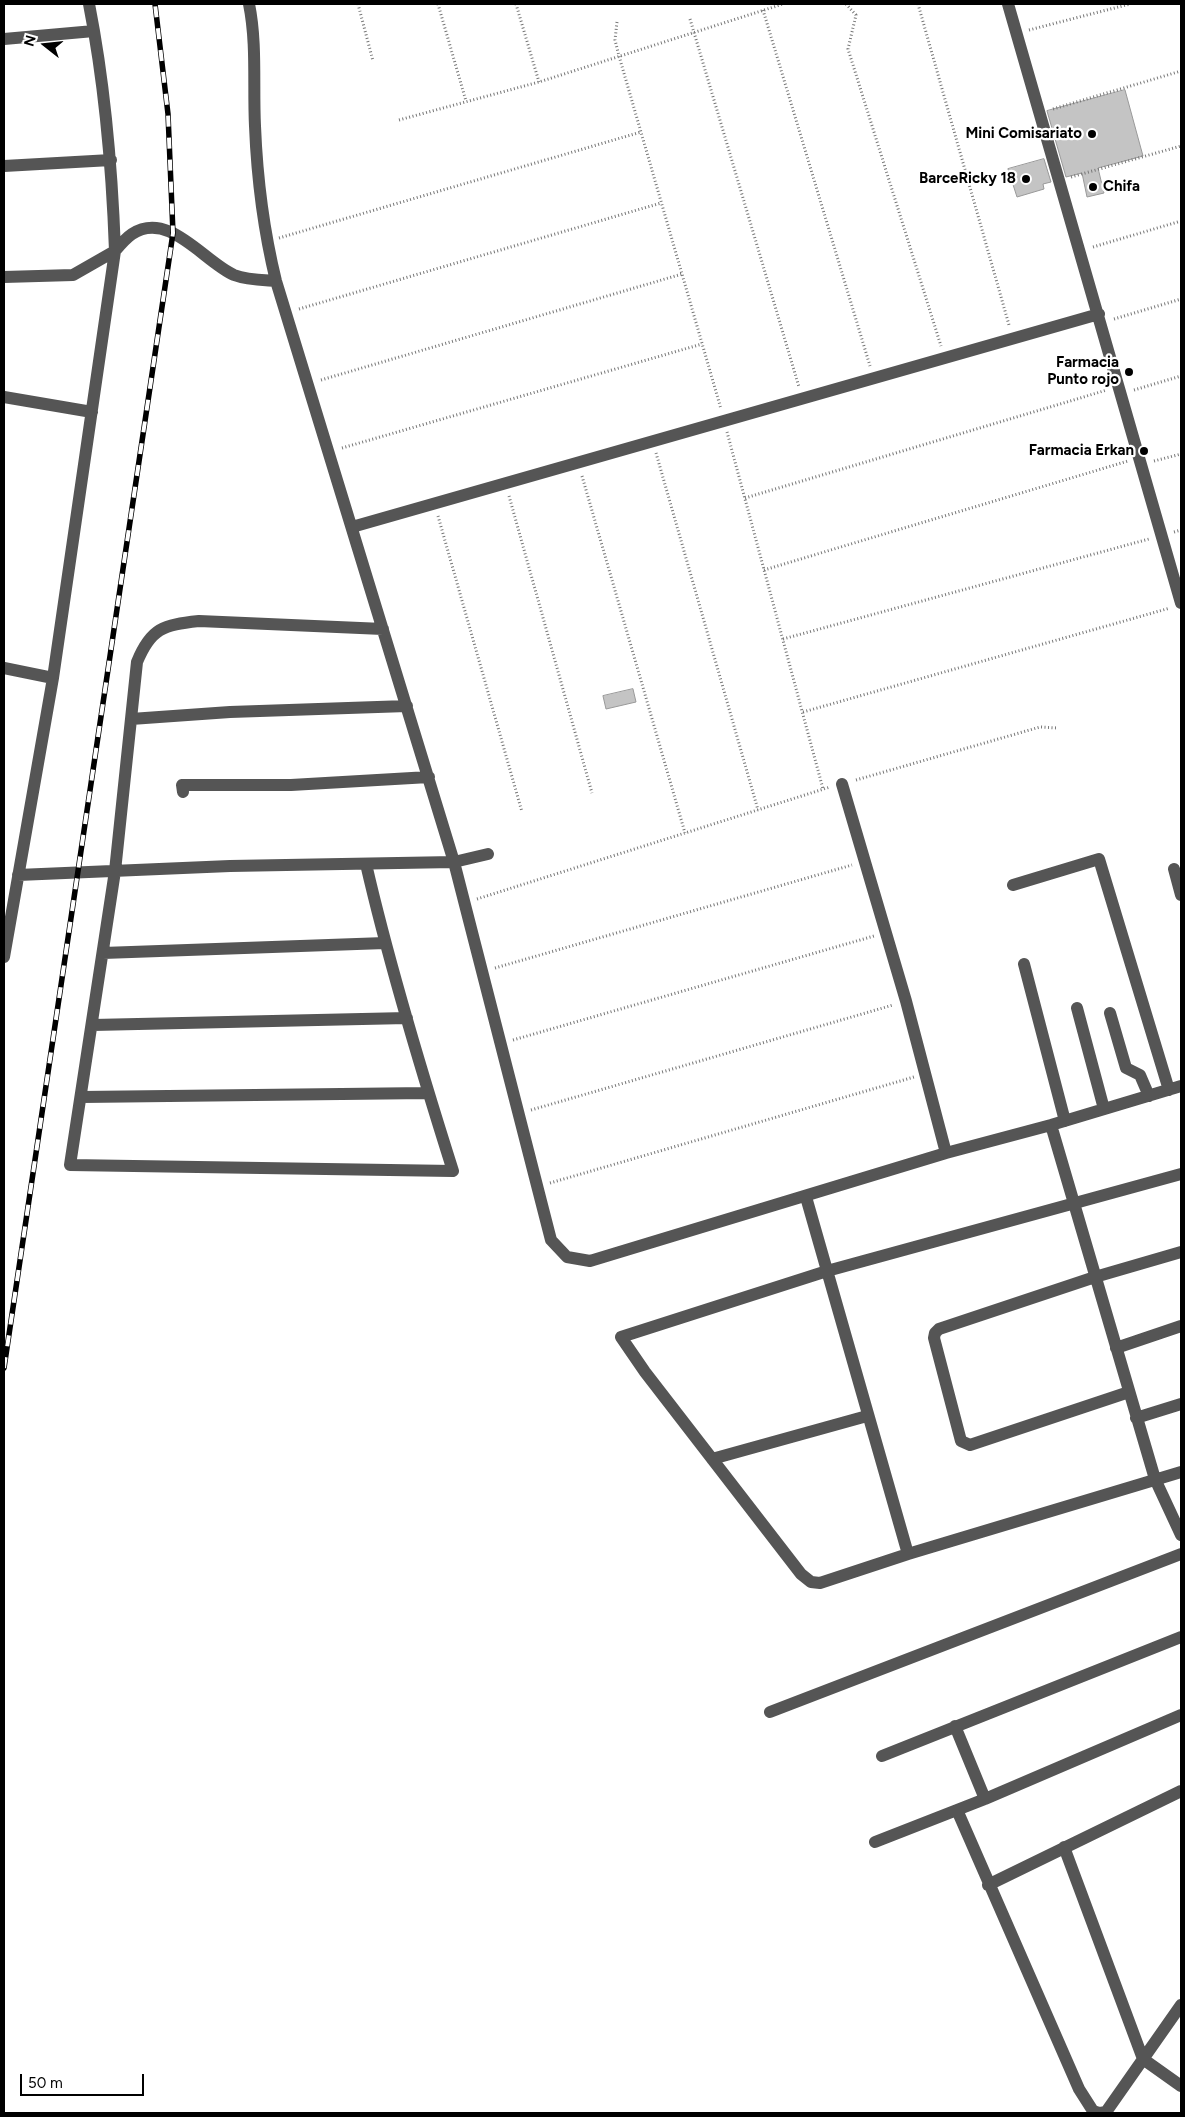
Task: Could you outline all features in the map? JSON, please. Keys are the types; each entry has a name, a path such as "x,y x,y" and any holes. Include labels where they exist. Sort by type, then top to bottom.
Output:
{"street":[{"path":"4,957 53,678 115,250 111,160 89,4"},
{"path":"249,4 260,126 267,242 276,281 454,862 551,1240 567,1257 590,1261 946,1153 1051,1125 1175,1088 1099,859 1013,885"},
{"path":"1008,4 1162,536 1176,605"},
{"path":"4,39 94,31"},
{"path":"4,166 111,160"},
{"path":"4,277 73,276 115,250 131,234 141,230 156,229 180,236 224,269 234,274 246,278 276,281"},
{"path":"352,527 944,357 1013,338 1100,318"},
{"path":"4,397 92,412"},
{"path":"366,864 385,943 428,1093 453,1171 70,1165 82,1097 115,872 137,662 145,643 162,628 179,623 198,621 383,629"},
{"path":"4,668 53,678"},
{"path":"131,719 230,712 407,706"},
{"path":"183,792 182,785 291,785 428,777"},
{"path":"842,784 906,1002 946,1153"},
{"path":"18,875 230,866 454,862 488,854"},
{"path":"1174,869 1181,895"},
{"path":"103,953 385,943"},
{"path":"1024,964 1065,1121"},
{"path":"1076,1008 1104,1109"},
{"path":"1110,1013 1126,1068 1140,1075 1148,1096"},
{"path":"93,1025 407,1018"},
{"path":"82,1097 428,1093"},
{"path":"1051,1125 1155,1479 1181,1535"},
{"path":"1181,1174 827,1271 621,1337 801,1574 811,1582 820,1583 908,1554 1181,1472"},
{"path":"806,1197 867,1416 891,1490 908,1554"},
{"path":"1129,1392 970,1445 961,1440 934,1338 935,1333 939,1329 1095,1277 1181,1252"},
{"path":"1116,1348 1181,1326"},
{"path":"1136,1418 1181,1404"},
{"path":"712,1459 867,1416"},
{"path":"770,1712 1181,1554"},
{"path":"882,1756 1181,1637"},
{"path":"875,1842 985,1799 1181,1715"},
{"path":"956,1726 985,1799"},
{"path":"988,1885 1181,1791"},
{"path":"957,1810 988,1885 1080,2089 1093,2110 1100,2113 1106,2112 1181,2005"},
{"path":"1064,1847 1142,2060 1181,2086"}],"path":[{"path":"358,4 373,61"},
{"path":"438,4 466,101"},
{"path":"516,4 539,82"},
{"path":"399,120 539,82 783,4"},
{"path":"846,4 856,15 848,49 944,357"},
{"path":"918,4 1013,338"},
{"path":"1017,33 1130,4"},
{"path":"763,10 874,378"},
{"path":"690,19 692,33 802,398"},
{"path":"617,22 615,40 619,56 724,420 823,789"},
{"path":"1040,112 1181,71"},
{"path":"267,242 641,132"},
{"path":"1059,180 1181,146"},
{"path":"286,313 661,203"},
{"path":"1080,250 1181,221"},
{"path":"308,384 682,274"},
{"path":"1100,318 1181,299"},
{"path":"329,452 702,344"},
{"path":"745,498 1120,390 1181,376"},
{"path":"652,441 758,810"},
{"path":"764,570 1141,461 1181,454"},
{"path":"578,462 684,833"},
{"path":"506,483 592,793"},
{"path":"434,504 522,812"},
{"path":"783,638 1162,536"},
{"path":"802,712 1176,605"},
{"path":"465,903 823,789 1040,727 1058,728"},
{"path":"483,972 864,861"},
{"path":"501,1043 885,933"},
{"path":"519,1113 906,1002"},
{"path":"538,1187 925,1074"}],"building":[{"name":"Mini Comisariato","path":"1125,90 1143,156 1098,168 1104,193 1087,197 1082,173 1066,177 1047,111"},
{"name":"BarceRicky 18","path":"1044,159 1051,182 1043,184 1044,189 1017,197 1008,169"},
{"path":"633,689 636,702 606,709 603,696"}],"railway":[{"path":"4,1368 173,233 168,114 155,4"}],"place":[{"name":"Mini Comisariato","path":"1092,134"},
{"name":"BarceRicky 18","path":"1026,179"},
{"name":"Chifa","path":"1093,187"},
{"name":"Farmacia Punto rojo","path":"1129,372"},
{"name":"Farmacia Erkan","path":"1144,451"}]}
